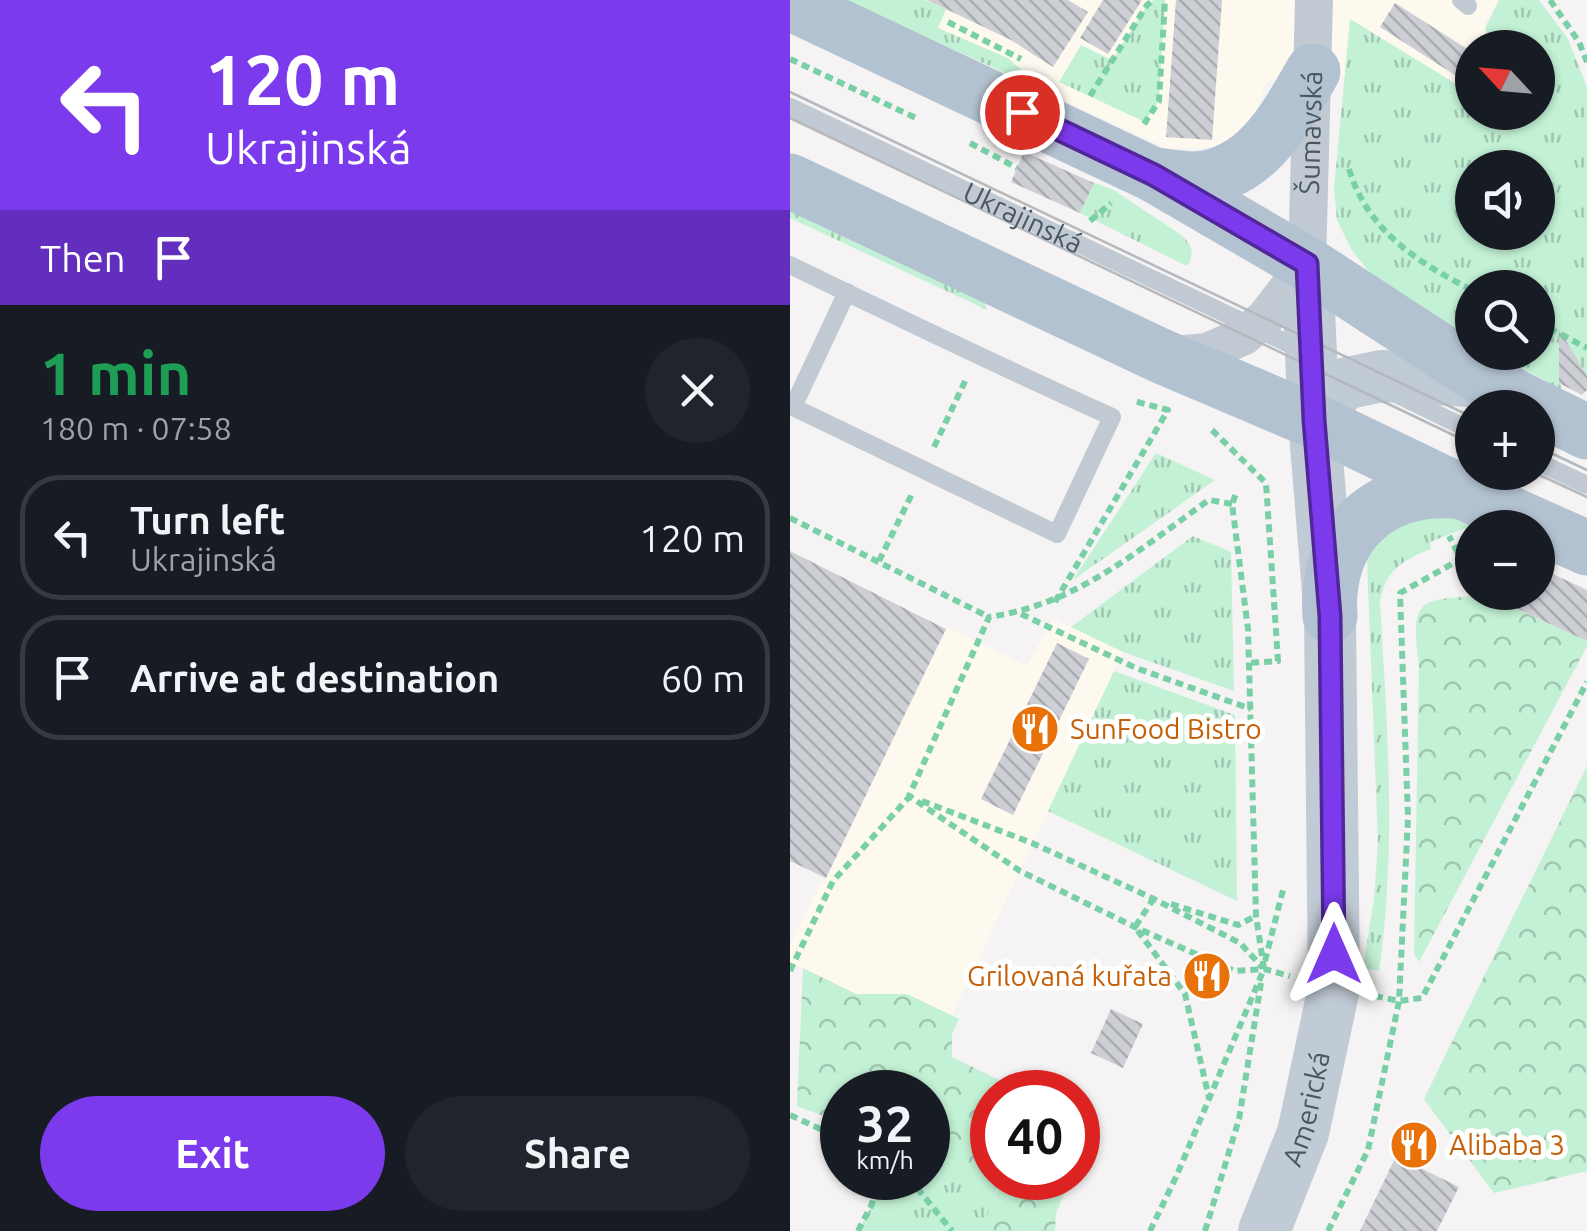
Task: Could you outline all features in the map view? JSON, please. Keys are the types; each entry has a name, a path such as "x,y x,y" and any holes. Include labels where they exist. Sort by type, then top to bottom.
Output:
{"main road":[{"path":"790,3 1154,175 1307,264 1459,390"},
{"path":"1154,175 1194,179 1230,172 1273,136 1313,71"},
{"path":"790,182 1161,356 1314,420 1455,513"},
{"path":"1555,417 1587,432"},
{"path":"1330,616 1332,573 1344,544 1364,520 1399,497 1419,491 1455,513"},
{"path":"1555,540 1587,548"}],"street":[{"name":"Šumavská","path":"1307,264 1314,0"},
{"path":"1161,356 1207,352 1255,328 1307,264"},
{"name":"Americká","path":"1264,1231 1303,1134 1334,988 1330,616 1314,420 1307,264"},
{"path":"1314,420 1343,384 1382,376 1421,376 1455,394"}],"lane":[{"name":"Ukrajinská","path":"790,107 1364,380"},
{"path":"790,265 1112,417 1057,534 794,407 847,292"},
{"path":"1555,470 1587,485"}],"path":[{"path":"1090,96 1147,5 1154,0"},
{"path":"1550,0 1579,42 1587,62"},
{"path":"970,143 1017,168"},
{"path":"1348,156 1358,199 1386,233 1420,260 1455,280"},
{"path":"1555,331 1587,348"},
{"path":"880,561 977,356"},
{"path":"1122,395 1138,404 1183,413"},
{"path":"1055,602 1168,410"},
{"path":"1212,429 1266,484 1278,661 1249,664"},
{"path":"1150,1231 1264,969 1256,916 1248,630 1232,504 1236,491"},
{"path":"790,518 989,617 1055,602 1086,586 1209,500 1232,504"},
{"path":"1328,1231 1368,1150 1399,1001 1408,818 1400,593 1455,562"},
{"path":"1020,613 1136,668 1251,709"},
{"path":"790,971 833,881 909,796 989,617"},
{"path":"1399,1001 1422,998 1587,682"},
{"path":"909,796 1032,844 1152,898 1240,943 1264,969"},
{"path":"909,796 1020,871 1134,927 1234,971 1264,969"},
{"path":"1205,1231 1239,1119 1264,969 1282,890"},
{"path":"1152,898 1238,925 1256,916"},
{"path":"1134,927 1152,898"},
{"path":"1134,927 1185,994 1209,1100"},
{"path":"790,1116 820,1129"},
{"path":"858,1231 873,1200"},
{"path":"927,1200 952,1231"}],"shaded area":[{"path":"844,0 1499,0 1485,23 1487,30 1455,30 1455,84 1351,19 1345,76 1267,81 1252,123 1225,147 1169,149"},
{"path":"790,551 1027,666 1053,618 1123,652 952,1015 907,994 856,994 790,962 790,946 825,878 790,862"}],"green space":[{"path":"844,0 926,0 946,9 938,28 1008,58 1045,91"},
{"path":"1154,0 1165,0 1159,101 1145,122 1059,82 1081,45 1112,60"},
{"path":"1499,0 1539,0 1568,39 1587,87 1587,377 1559,378 1562,390 1525,370 1555,370 1555,270 1455,270 1455,328 1370,273 1351,249 1337,220 1334,189 1350,19 1455,83 1455,130 1555,130 1555,30 1485,30"},
{"path":"1094,183 1112,189 1180,234 1191,248 1187,266 1080,213"},
{"path":"790,199 985,302 987,310 790,218"},
{"path":"1156,453 1215,480 1073,580"},
{"path":"1416,504 1455,514 1455,532 1430,542 1431,549 1397,568 1386,582 1380,602 1389,832 1379,971 1363,968 1378,843 1367,559 1372,540"},
{"path":"1193,536 1231,552 1234,691 1123,652 1071,627"},
{"path":"1455,597 1455,610 1519,610 1587,641 1587,646 1419,962 1414,954 1419,665 1416,625 1425,605"},
{"path":"1114,671 1235,715 1237,901 1048,811"},
{"path":"1587,766 1587,1171 1494,1193 1424,1099"},
{"path":"803,968 856,994 907,994 959,1019 952,1034 952,1057 979,1070 970,1070 970,1170 950,1163 950,1070 820,1070 820,1115 797,1106"},
{"path":"950,1162 970,1170 970,1200 993,1200 982,1231 858,1231 873,1200 950,1200"},
{"path":"993,1200 1062,1200 1055,1231 982,1231"}],"building":[{"path":"927,0 1068,0 1088,12 1053,67 1011,40"},
{"path":"1103,0 1142,0 1108,54 1080,38"},
{"path":"1176,0 1222,0 1212,140 1166,137"},
{"path":"1395,3 1455,41 1455,75 1380,27"},
{"path":"1024,152 1094,183 1080,213 1011,182"},
{"path":"1559,329 1587,376 1587,390 1582,395 1559,383"},
{"path":"790,551 946,629 826,878 790,861"},
{"path":"1555,575 1587,590 1587,641 1520,610 1555,610"},
{"name":"SunFood Bistro","path":"1057,643 1089,659 1013,815 981,799"},
{"path":"1111,1009 1143,1024 1123,1068 1091,1053"},
{"path":"1396,1156 1459,1187 1437,1231 1360,1231"}],"tram line":[{"path":"790,92 1455,409"},
{"path":"790,118 1455,436"},
{"path":"1555,455 1587,470"},
{"path":"1555,482 1587,497"}],"place":[{"name":"SunFood Bistro","path":"1035,729"},
{"name":"Grilovaná kuřata","path":"1207,976"},
{"name":"Alibaba 3","path":"1414,1145"}],"route":[{"path":"1022,112 1154,175 1307,264 1314,420 1330,616 1334,954"}]}
